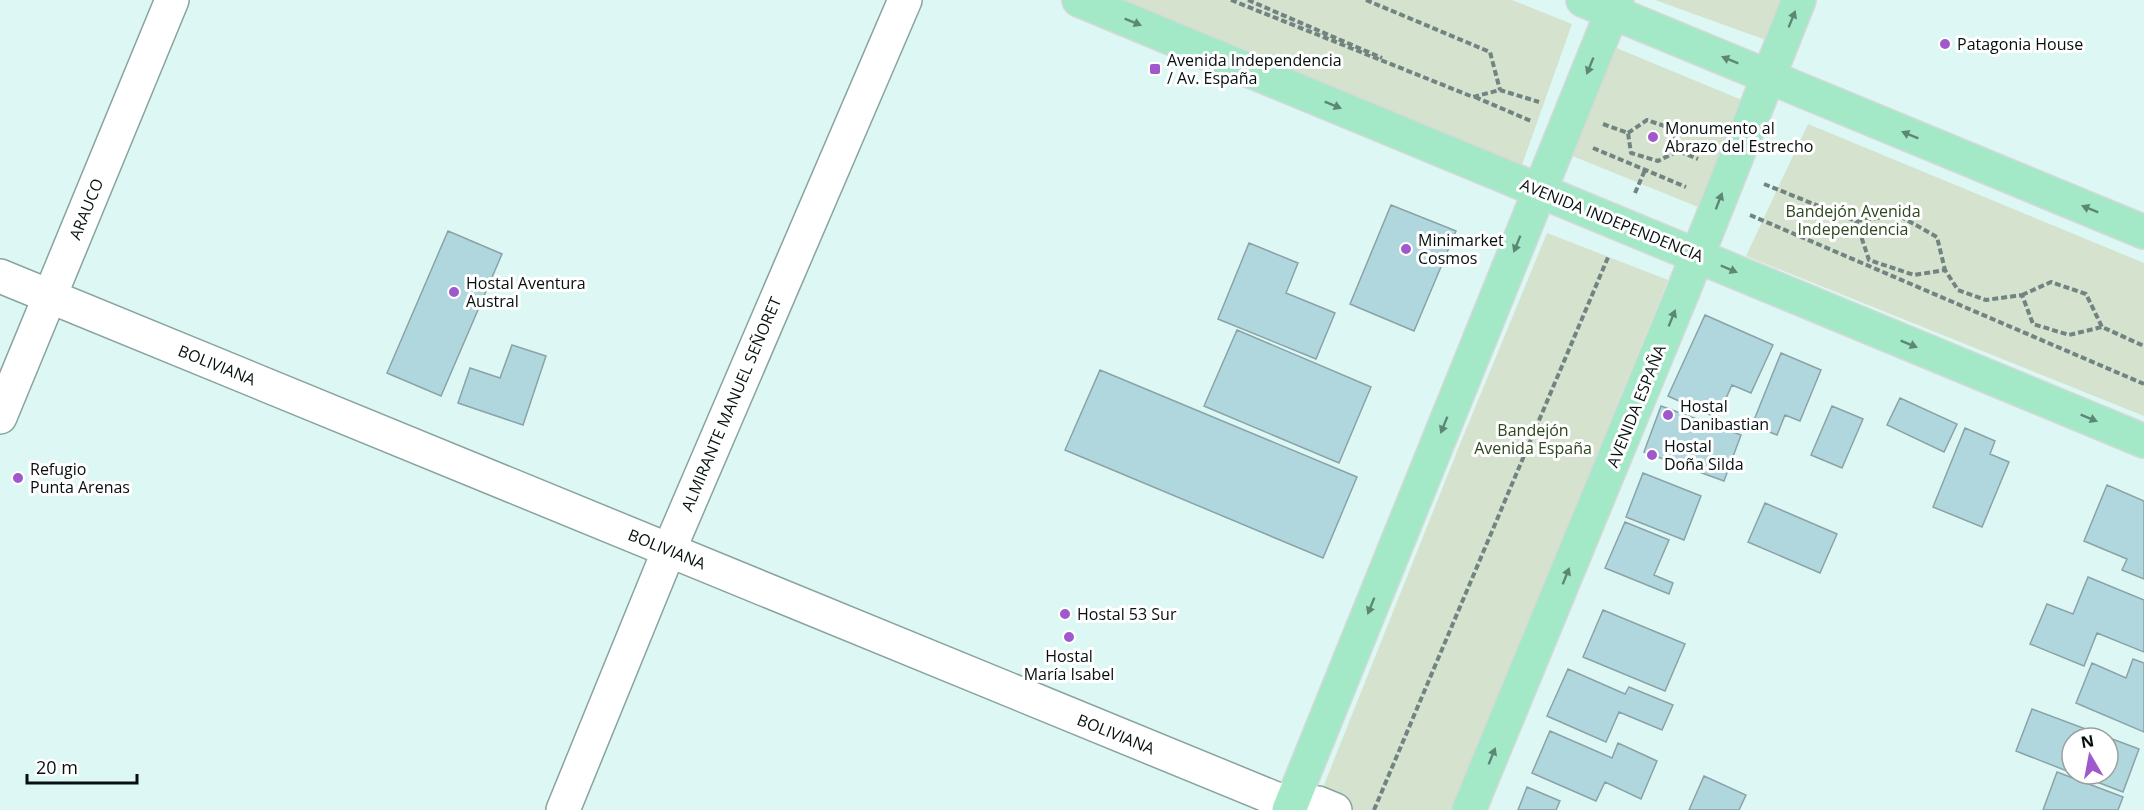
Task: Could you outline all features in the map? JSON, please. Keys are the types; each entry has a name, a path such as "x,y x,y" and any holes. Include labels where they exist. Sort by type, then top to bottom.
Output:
{"main road":[{"name":"AVENIDA INDEPENDENCIA","path":"1079,0 2144,441"},
{"name":"AVENIDA ESPAÑA","path":"1470,810 1697,256 1799,0"},
{"path":"1290,808 1539,190 1604,4 1768,76 2144,232"}],"street":[{"name":"ARAUCO","path":"0,417 172,0"},
{"name":"ALMIRANTE MANUEL SEÑORET","path":"563,810 669,550 905,0"},
{"name":"BOLIVIANA","path":"0,276 1290,808 1318,802 1335,810"}],"path":[{"path":"1366,0 1490,52 1500,90"},
{"path":"1628,133 1647,120 1673,129 1678,151"},
{"path":"1374,810 1645,170"},
{"path":"1856,222 1898,215 1937,237 1945,270"},
{"path":"2022,295 2051,282 2086,294 2102,327"}],"green space":[{"path":"1113,0 1512,0 1572,24 1522,165"},
{"path":"1655,0 1783,0 1766,40"},
{"path":"1614,47 1742,100 1698,207 1570,155"},
{"name":"Bandejón Avenida Independencia","path":"1808,124 2144,263 2144,416 1746,256"},
{"name":"Bandejón Avenida España","path":"1547,233 1668,280 1451,810 1314,810 1458,449"}],"building":[{"path":"1391,205 1456,231 1414,331 1350,304"},
{"name":"Hostal Aventura Austral","path":"448,231 502,254 441,396 387,373"},
{"path":"1249,243 1298,263 1286,293 1335,313 1316,359 1218,319"},
{"path":"1705,315 1773,345 1751,393 1732,385 1717,418 1668,396"},
{"path":"1237,330 1371,387 1339,463 1204,406"},
{"path":"512,345 546,356 523,425 458,403 470,368 500,378"},
{"path":"1781,353 1821,370 1800,421 1785,415 1777,435 1752,425"},
{"path":"1100,370 1357,477 1323,558 1065,450"},
{"path":"1900,398 1957,424 1944,452 1887,425"},
{"path":"1661,406 1741,435 1724,481 1644,452"},
{"path":"1832,406 1863,419 1842,468 1811,455"},
{"path":"1965,428 1995,441 1990,454 2009,462 1982,527 1933,507"},
{"path":"1643,473 1701,496 1684,540 1626,517"},
{"path":"2107,485 2144,501 2144,579 2122,570 2127,559 2084,541"},
{"path":"1765,503 1837,534 1820,573 1748,542"},
{"path":"1625,522 1669,540 1654,575 1673,583 1669,594 1605,568"},
{"path":"2088,577 2144,600 2144,652 2097,633 2084,666 2030,644 2047,604 2073,614"},
{"path":"1603,610 1685,644 1665,691 1583,657"},
{"path":"2133,659 2144,663 2144,732 2076,703 2092,663 2126,678"},
{"path":"1568,669 1625,694 1629,687 1673,705 1662,730 1619,712 1606,742 1547,716"},
{"path":"2032,709 2077,726 2060,726 2060,768 2016,751"},
{"path":"1550,731 1612,758 1618,743 1657,761 1641,799 1605,782 1596,801 1532,773"},
{"path":"2120,742 2139,749 2123,792 2107,786 2120,786"},
{"path":"2057,772 2060,773 2060,786 2094,786 2123,797 2118,810 2043,810"},
{"path":"1704,776 1746,795 1739,810 1689,810"},
{"path":"1527,787 1560,801 1556,810 1518,810"}],"place":[{"name":"Patagonia House","path":"1945,44"},
{"name":"Avenida Independencia / Av. España","path":"1155,69"},
{"name":"Monumento al Abrazo del Estrecho","path":"1653,137"},
{"name":"Minimarket Cosmos","path":"1406,249"},
{"name":"Hostal Aventura Austral","path":"454,292"},
{"name":"Hostal Danibastian","path":"1668,415"},
{"name":"Hostal Doña Silda","path":"1652,455"},
{"name":"Refugio Punta Arenas","path":"18,478"},
{"name":"Hostal 53 Sur","path":"1065,614"},
{"name":"Hostal María Isabel","path":"1069,637"}]}
